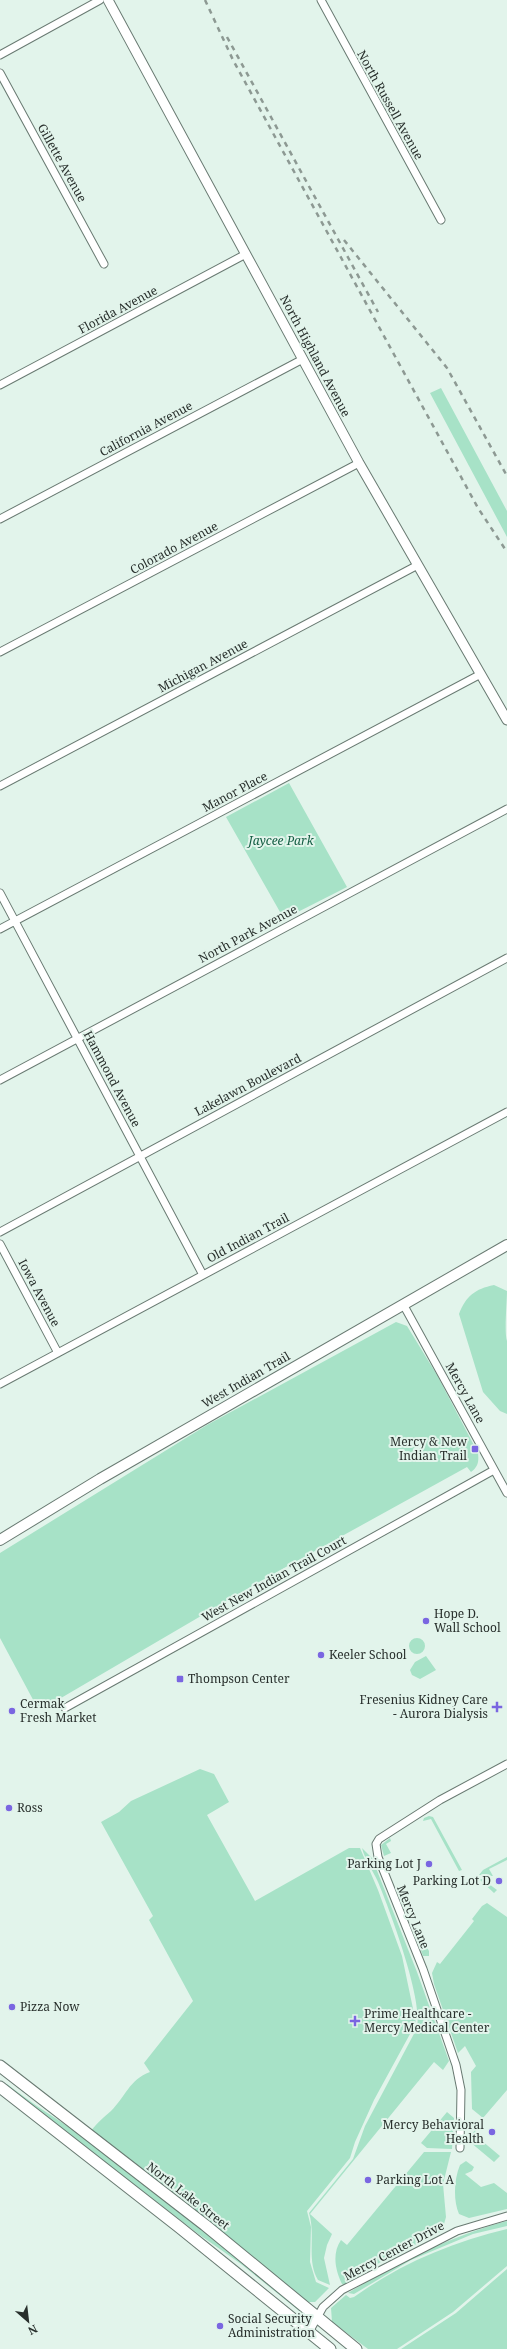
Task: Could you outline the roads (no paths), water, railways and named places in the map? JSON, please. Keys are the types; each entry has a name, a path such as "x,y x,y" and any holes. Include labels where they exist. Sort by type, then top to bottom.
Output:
{"main road":[{"name":"West Indian Trail","path":"0,1540 100,1479 507,1245"},
{"name":"North Lake Street","path":"0,2066 211,2230 356,2349"},
{"path":"0,2087 180,2227 330,2349"}],"street":[{"path":"0,55 100,0"},
{"name":"North Highland Avenue","path":"108,0 416,566 507,720"},
{"name":"North Russell Avenue","path":"320,0 441,220"},
{"name":"Gillette Avenue","path":"0,73 104,264"},
{"name":"Florida Avenue","path":"0,385 246,254"},
{"name":"California Avenue","path":"0,519 303,359"},
{"name":"Colorado Avenue","path":"0,652 359,463"},
{"name":"Michigan Avenue","path":"0,786 416,566"},
{"name":"Manor Place","path":"0,929 480,675"},
{"name":"North Park Avenue","path":"0,1080 507,809"},
{"name":"Hammond Avenue","path":"0,893 203,1275"},
{"name":"Lakelawn Boulevard","path":"0,1232 507,958"},
{"name":"Old Indian Trail","path":"0,1384 507,1112"},
{"name":"Iowa Avenue","path":"0,1244 58,1353"},
{"name":"Mercy Lane","path":"403,1304 507,1493"},
{"name":"West New Indian Trail Court","path":"65,1708 494,1470"},
{"name":"Mercy Lane","path":"460,2148 461,2090 456,2065 423,1969 378,1857 376,1844 379,1839 440,1800 507,1764"},
{"name":"Mercy Center Drive","path":"309,2332 323,2307 336,2294 391,2263 457,2230 507,2216"}],"railway":[{"path":"205,0 233,60 478,508 507,552"},
{"path":"227,37 378,312"},
{"path":"344,240 447,368 507,476"}],"place":[{"name":"Mercy & New Indian Trail","path":"475,1449"},
{"name":"Hope D. Wall School","path":"426,1621"},
{"name":"Keeler School","path":"321,1655"},
{"name":"Thompson Center","path":"180,1679"},
{"name":"Fresenius Kidney Care - Aurora Dialysis","path":"497,1707"},
{"name":"Cermak Fresh Market","path":"12,1711"},
{"name":"Ross","path":"9,1808"},
{"name":"Parking Lot J","path":"429,1864"},
{"name":"Parking Lot D","path":"499,1881"},
{"name":"Pizza Now","path":"12,2007"},
{"name":"Prime Healthcare - Mercy Medical Center","path":"355,2021"},
{"name":"Mercy Behavioral Health","path":"492,2132"},
{"name":"Parking Lot A","path":"368,2180"},
{"name":"Social Security Administration","path":"220,2326"}],"park label":[{"name":"Jaycee Park","path":"281,841"}]}
